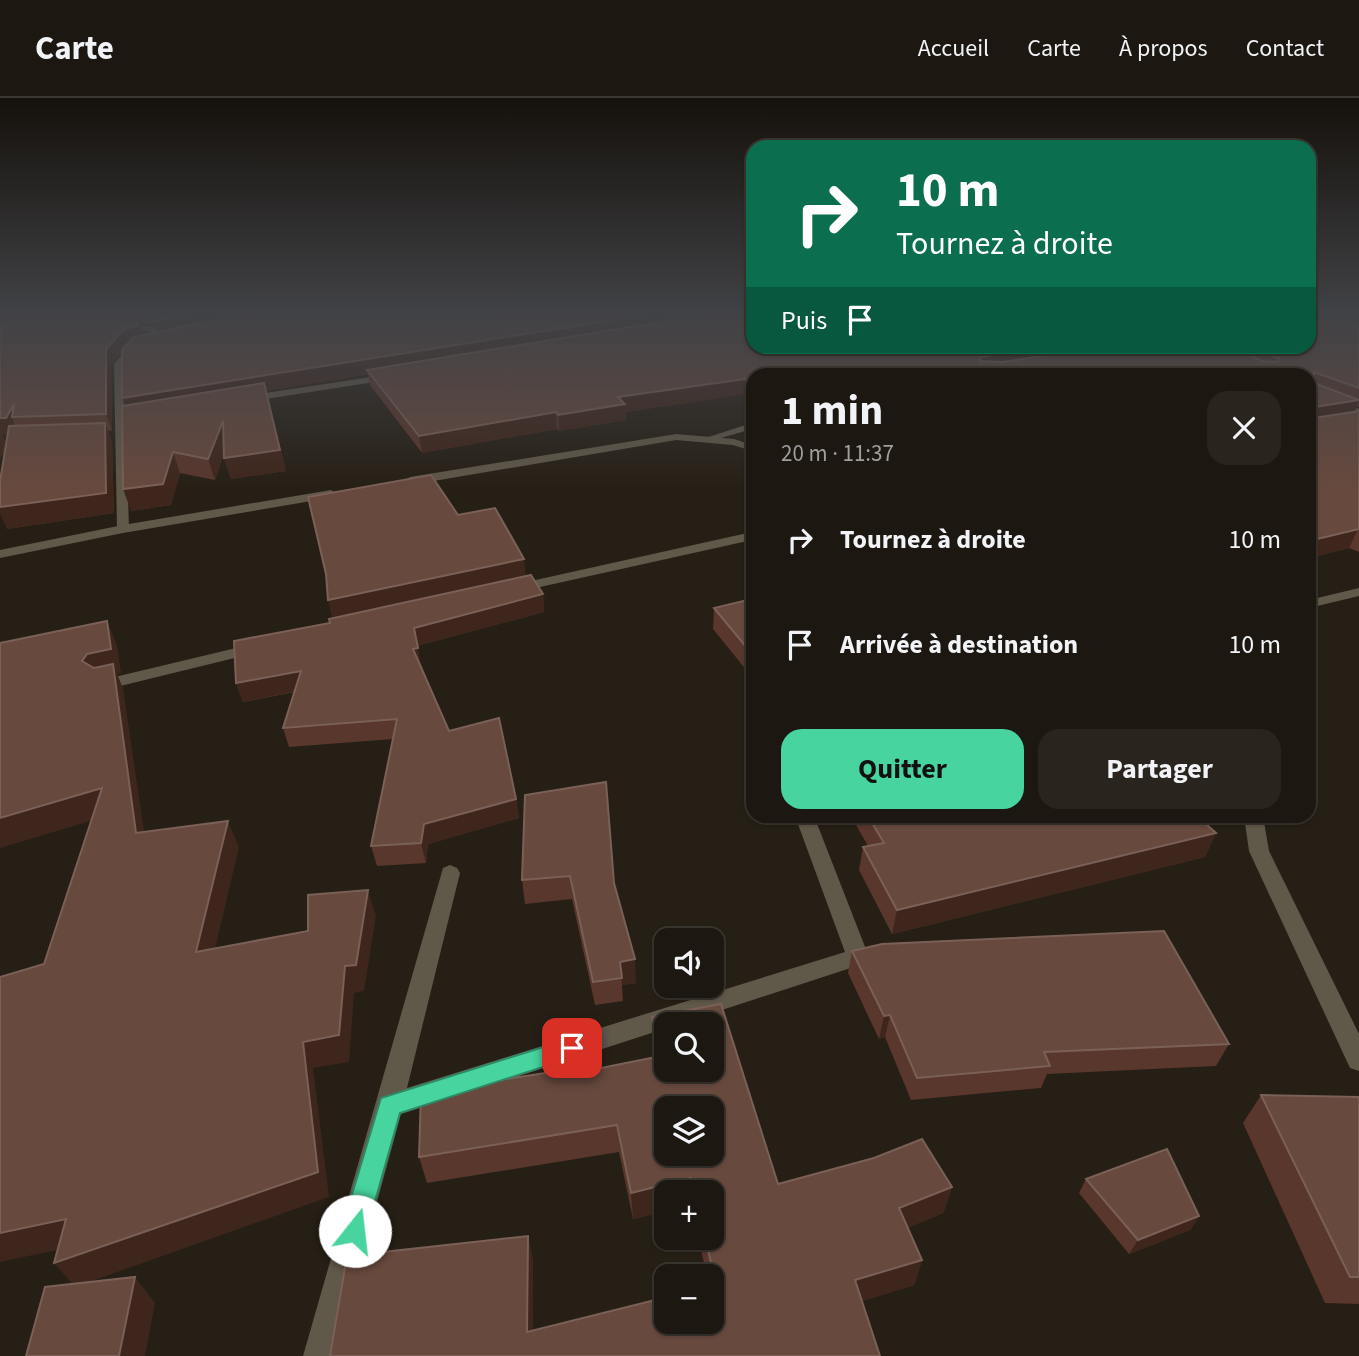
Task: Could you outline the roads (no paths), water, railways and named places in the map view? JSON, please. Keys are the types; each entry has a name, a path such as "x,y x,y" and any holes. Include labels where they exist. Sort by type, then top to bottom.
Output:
{"street":[{"path":"119,373 118,421 123,529"},
{"path":"231,401 404,375"},
{"path":"1316,395 1359,413"},
{"path":"118,421 131,419"},
{"path":"1346,423 1359,421"},
{"path":"707,439 746,428"},
{"path":"106,437 119,436"},
{"path":"391,484 676,437 707,439 746,447"},
{"path":"0,554 123,529 338,493"},
{"path":"497,593 746,537"},
{"path":"1316,602 1359,593"},
{"path":"104,685 270,644"},
{"path":"390,1105 858,957 807,823"},
{"path":"1254,823 1259,851 1359,1060"},
{"path":"319,1356 390,1105 450,873"}]}
